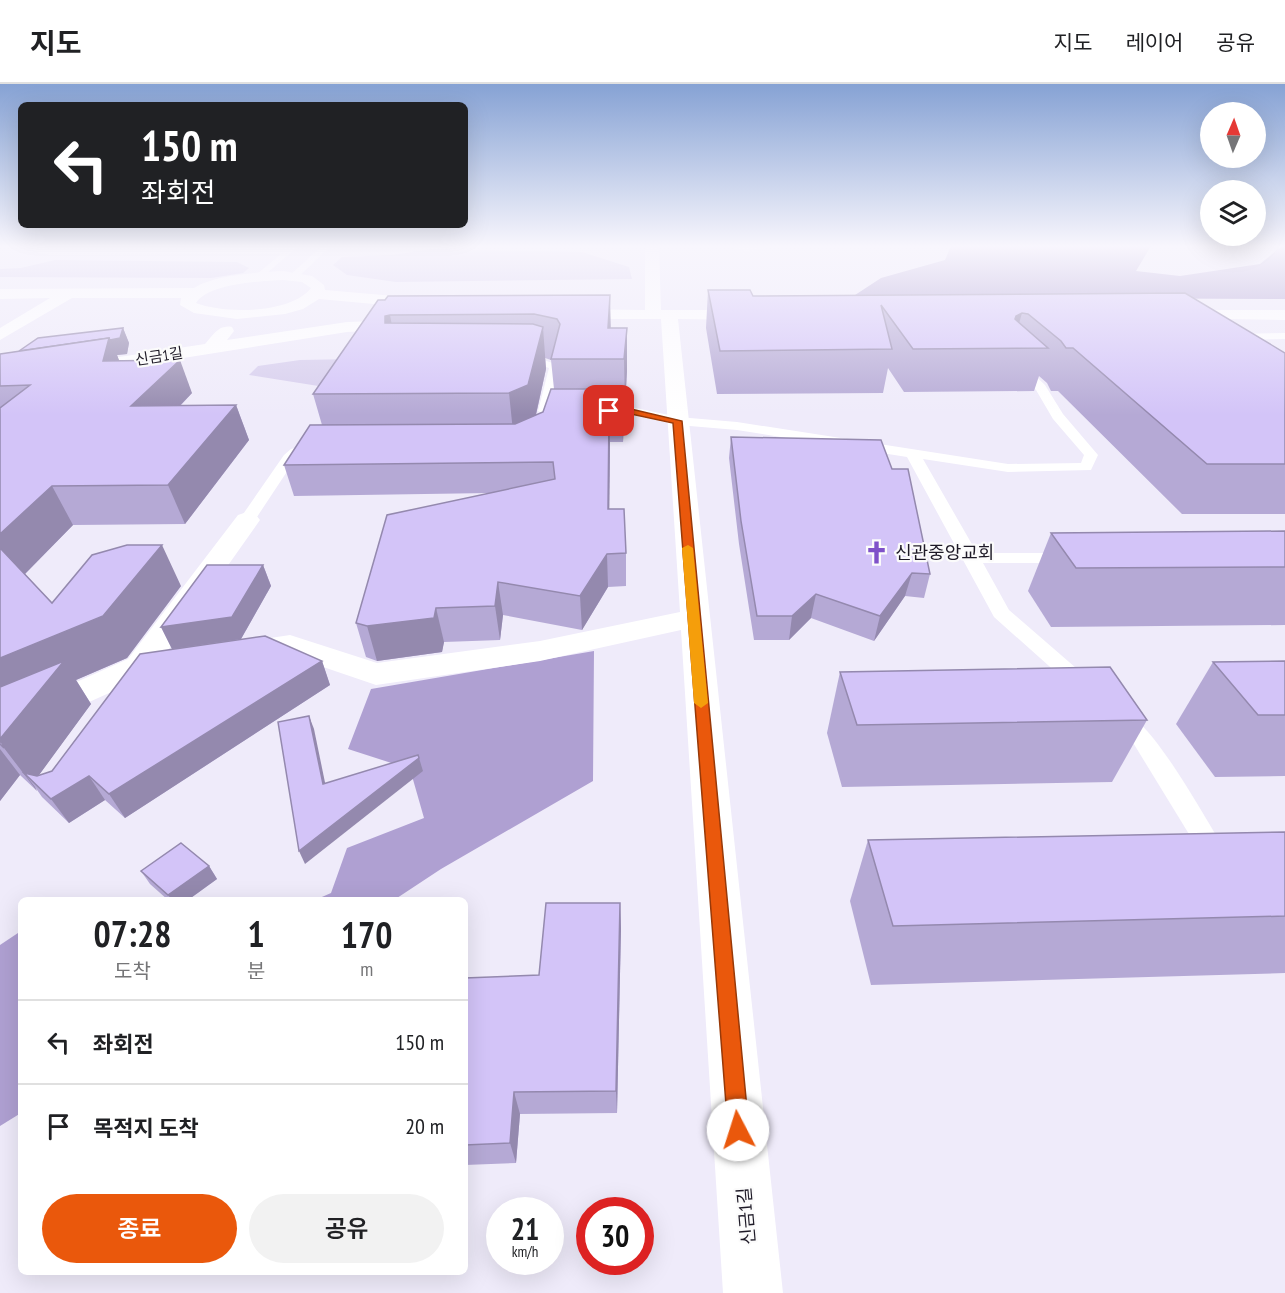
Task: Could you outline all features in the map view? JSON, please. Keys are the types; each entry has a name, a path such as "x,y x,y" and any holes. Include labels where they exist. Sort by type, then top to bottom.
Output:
{"street":[{"path":"0,335 54,302"},
{"path":"188,302 195,310 210,314 241,315 294,306 301,302"},
{"path":"408,302 447,306"},
{"name":"신금1길","path":"659,302 678,421 753,1293"},
{"path":"552,313 763,315"},
{"path":"211,348 241,315"},
{"path":"1238,356 1210,335 1170,315 1285,315"},
{"name":"신금1길","path":"0,381 347,327 426,324"},
{"path":"106,712 247,520"},
{"path":"0,730 140,667 290,645 376,674 540,651 694,618"}],"lane":[{"path":"1210,335 1285,336"},
{"path":"1253,337 1269,347"},
{"path":"588,411 631,411 678,421 737,426 1008,468 1086,467 1091,455 1058,416 1041,388 1011,358"},
{"path":"504,361 538,361 555,366 550,411 542,428"},
{"path":"247,520 289,458 296,452 317,448"},
{"path":"912,453 1001,613 1140,735 1212,850"},
{"path":"971,558 1087,558"}],"shaded area":[{"path":"354,359 331,388 249,375 258,366 300,360"},
{"path":"594,651 593,781 441,869 399,897 322,897 331,893 347,848 424,818 410,769 348,749 371,689"},
{"path":"18,933 18,1115 0,1126 0,945"}],"building":[{"path":"376,302 610,302 608,328 627,328 624,359 551,359 560,324 557,319 534,314 385,316 385,323 533,324 543,327 528,385 509,393 313,394"},
{"path":"710,302 1201,302 1285,353 1285,464 1207,464 1073,348 1066,348 1061,341 1028,314 1022,313 1015,319 1048,348 913,349 881,305 892,349 720,351"},
{"path":"123,328 120,338 19,351 38,338"},
{"path":"109,338 103,361 180,360 131,406 236,405 168,485 52,486 0,534 0,408 30,385 0,386 0,354"},
{"path":"551,389 624,389 622,413 609,413 608,509 624,509 626,553 607,554 580,596 498,582 495,606 436,608 434,618 367,626 356,623 387,515 555,479 553,462 284,465 310,425 515,424 543,412"},
{"path":"731,437 881,440 892,469 908,469 930,574 912,573 880,616 816,594 792,616 757,616 741,521"},
{"path":"1285,531 1285,567 1076,568 1051,533"},
{"path":"127,545 162,545 103,616 0,658 0,548 52,603 92,555"},
{"path":"207,565 263,565 232,617 161,627"},
{"path":"265,636 322,661 109,794 89,776 51,799 24,773 37,776 52,771 140,654"},
{"path":"64,661 0,739 0,687"},
{"path":"1285,661 1285,715 1258,715 1213,662"},
{"path":"1110,667 1147,720 857,725 840,672"},
{"path":"309,716 323,784 418,755 419,758 299,851 278,722"},
{"path":"1285,832 1285,916 893,926 868,840"},
{"path":"181,843 209,866 168,895 141,871"},
{"path":"546,903 620,903 616,1091 514,1092 510,1143 468,1145 468,978 539,975"}],"slow traffic":[{"path":"688,548 701,703"}],"place":[{"name":"신관중앙교회","path":"877,552"}],"route":[{"path":"609,411 631,411 678,421 738,1130"}]}
